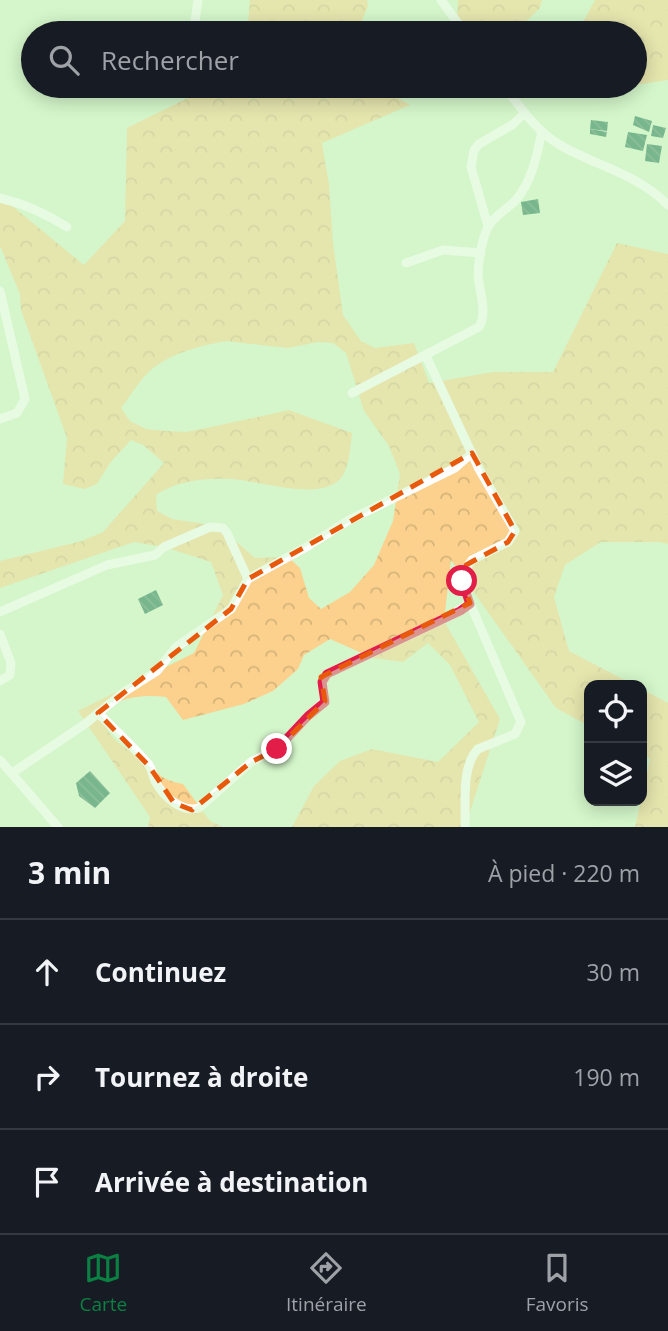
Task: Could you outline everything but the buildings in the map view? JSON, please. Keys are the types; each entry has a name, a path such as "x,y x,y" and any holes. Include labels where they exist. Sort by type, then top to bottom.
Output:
{"street":[{"path":"195,21 198,0"},
{"path":"441,0 457,21"},
{"path":"514,98 542,131 559,145 636,179 668,205"},
{"path":"352,393 480,327 482,322 478,274 488,226 471,167 471,157 479,144 512,125 525,113"},
{"path":"488,226 525,187 536,161 542,131"},
{"path":"0,198 45,212 66,227"},
{"path":"406,263 443,250 481,253"},
{"path":"0,291 25,399 18,414 0,419"},
{"path":"426,356 472,453 515,531 508,542 471,559 466,565 462,581 521,722 515,734 474,752 467,775 465,827"},
{"path":"12,774 156,671 176,647 231,609 248,579 349,520 455,468 472,453"},
{"path":"0,612 107,565 155,555 164,547 210,527 223,528 227,533 248,579"},
{"path":"99,713 149,766 157,784 174,803 192,810 199,808 251,762 277,749 325,702 322,682 327,674 470,604"},
{"path":"0,634 12,669 10,675 0,681"},
{"path":"0,760 58,827"}],"highlighted area":[{"path":"472,453 515,531 508,542 466,565 462,581 470,603 321,677 325,701 277,749 251,762 192,810 174,803 149,766 98,713 231,609 248,579"}],"green space":[{"path":"250,0 367,0 368,6 362,21 248,21"},
{"path":"458,0 542,0 540,8 526,21 457,21"},
{"path":"595,0 668,0 668,80 647,83 647,21 584,21"},
{"path":"188,98 398,98 410,105 322,143 343,315 361,341 375,348 414,343 429,383 493,372 553,372 617,243 668,254 668,544 601,542 565,565 554,597 569,651 624,680 584,680 584,723 556,708 451,560 444,621 500,719 465,827 292,827 314,786 340,761 372,749 438,762 479,722 450,665 428,643 403,662 373,658 330,639 304,655 298,669 273,691 244,704 183,720 166,697 148,696 115,703 99,713 118,742 162,776 183,784 210,821 223,827 148,827 150,817 78,711 194,653 223,595 211,562 164,547 134,542 0,588 0,561 82,541 103,532 164,463 143,445 131,440 110,463 97,484 85,489 63,484 67,438 21,310 20,294 0,246 0,196 84,265 125,221 127,128","holes":["226,341 288,348 318,342 333,343 346,353 364,411 389,446 400,474 393,521 374,565 350,592 321,609 309,598 300,568 288,557 255,558 218,526 172,519 157,511 156,495 191,481 210,479 241,480 306,489 334,484 345,470 352,433 289,410 186,432 146,429 130,421 121,408 153,368 188,350"]},
{"path":"647,692 668,703 668,827 635,827 640,806 647,806 647,773 650,759 647,757"}],"route":[{"path":"277,749 325,702 322,682 327,674 470,604 462,581"}]}
